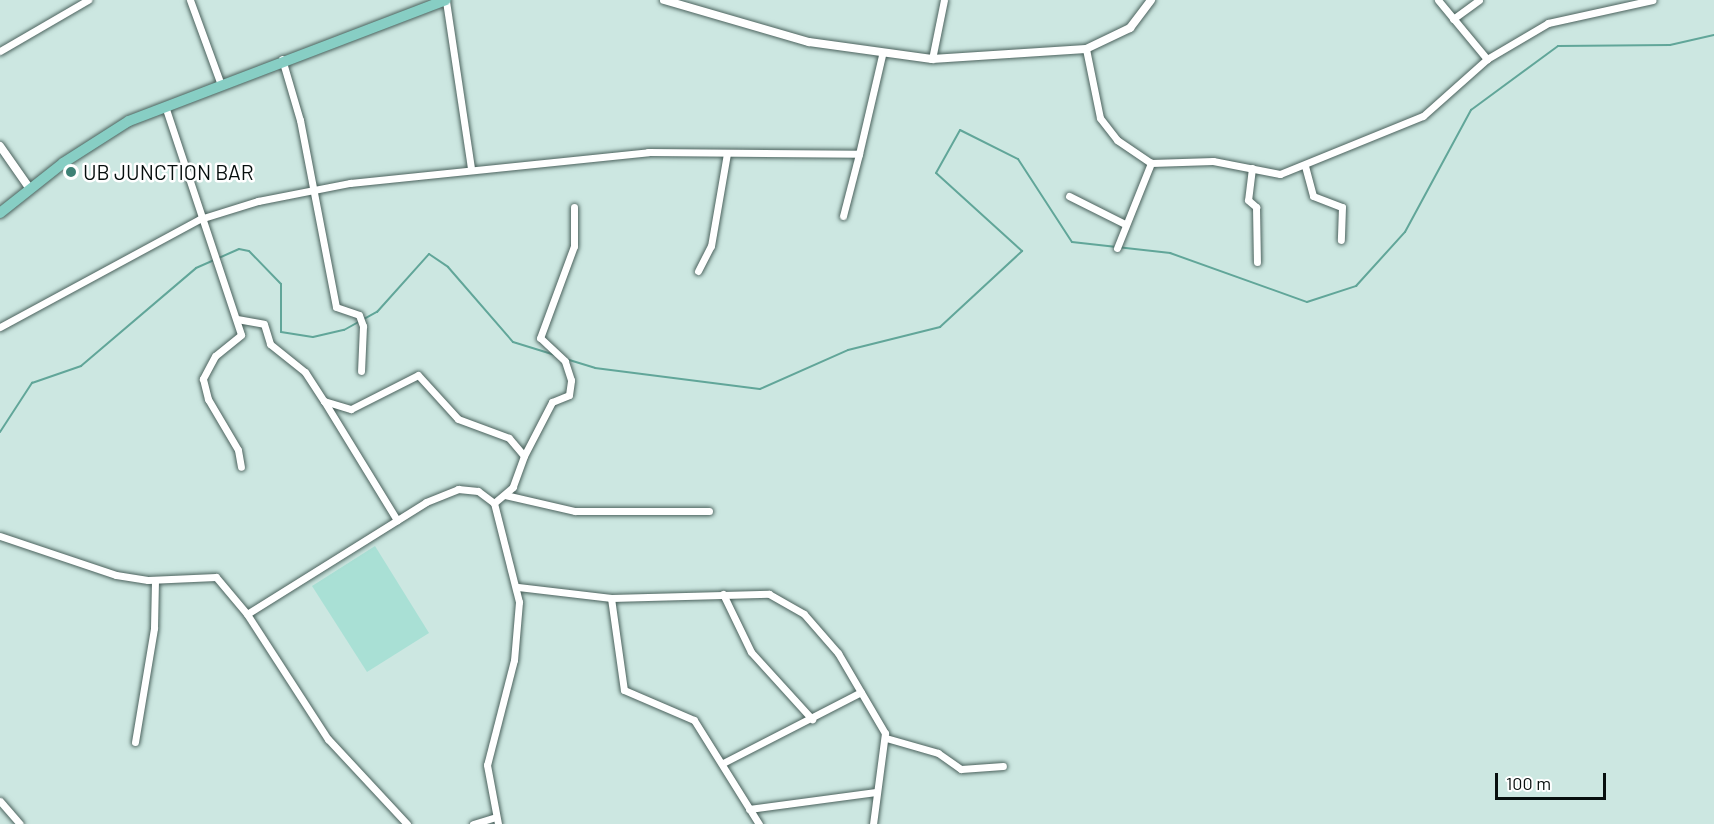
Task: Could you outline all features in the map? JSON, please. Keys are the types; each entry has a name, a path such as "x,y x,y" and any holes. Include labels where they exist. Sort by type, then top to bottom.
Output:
{"main road":[{"path":"0,213 93,142 165,106 220,82 447,0"}],"street":[{"path":"0,51 88,0"},
{"path":"190,0 220,82"},
{"path":"447,0 471,169"},
{"path":"664,0 674,1 785,36 882,55 932,59 1086,49 1130,28 1151,0"},
{"path":"932,59 944,0"},
{"path":"1438,0 1487,58"},
{"path":"1453,18 1479,0"},
{"path":"1086,49 1101,118 1117,140 1152,164 1213,160 1280,174 1305,166 1423,116 1487,58 1548,23 1653,0"},
{"path":"843,216 882,55"},
{"path":"282,59 336,307 359,315 363,326 361,371"},
{"path":"165,106 213,261 237,319 240,337 215,356 203,379 208,399 238,450 241,467"},
{"path":"0,147 30,189"},
{"path":"0,327 200,219 312,190 471,169 648,152 858,154"},
{"path":"698,272 711,246 728,153"},
{"path":"1117,248 1123,224 1152,164"},
{"path":"1305,166 1313,196 1342,207 1341,240"},
{"path":"1252,168 1248,200 1256,207 1257,262"},
{"path":"1068,196 1123,224"},
{"path":"494,503 505,495 552,402 568,395 572,380 565,361 540,339 574,246 574,207"},
{"path":"237,319 264,324 270,344 305,372 397,520"},
{"path":"324,401 351,408 418,375 458,419 502,434 524,456"},
{"path":"247,614 397,520 458,489 478,491 494,503 518,586 514,660 487,765 497,820 473,824"},
{"path":"505,495 575,511 709,511"},
{"path":"0,536 105,572 154,580 216,577 247,614 328,739 407,824"},
{"path":"135,742 154,628 154,580"},
{"path":"518,586 611,598 769,594 789,602 838,653 886,738 876,792 873,824"},
{"path":"723,594 751,652 812,719"},
{"path":"611,598 624,690 690,717 723,763 759,824"},
{"path":"723,763 861,692"},
{"path":"886,738 938,753 961,769 1003,766"},
{"path":"749,809 876,792"},
{"path":"0,801 20,824"}],"green space":[{"path":"375,546 429,633 367,672 312,586"}],"waterway":[{"path":"566,359 595,368 760,389 848,350 940,327 1022,251 936,173 960,130 1018,159 1072,242 1170,253 1307,302 1356,286 1405,232 1471,110 1558,46 1670,45 1714,35"},
{"path":"0,432 32,383 81,366 196,268 239,249 249,251 281,284 281,332 313,337 344,330 377,312 429,254 448,267 513,342 555,355"}],"place":[{"name":"UB JUNCTION BAR","path":"71,172"}]}
